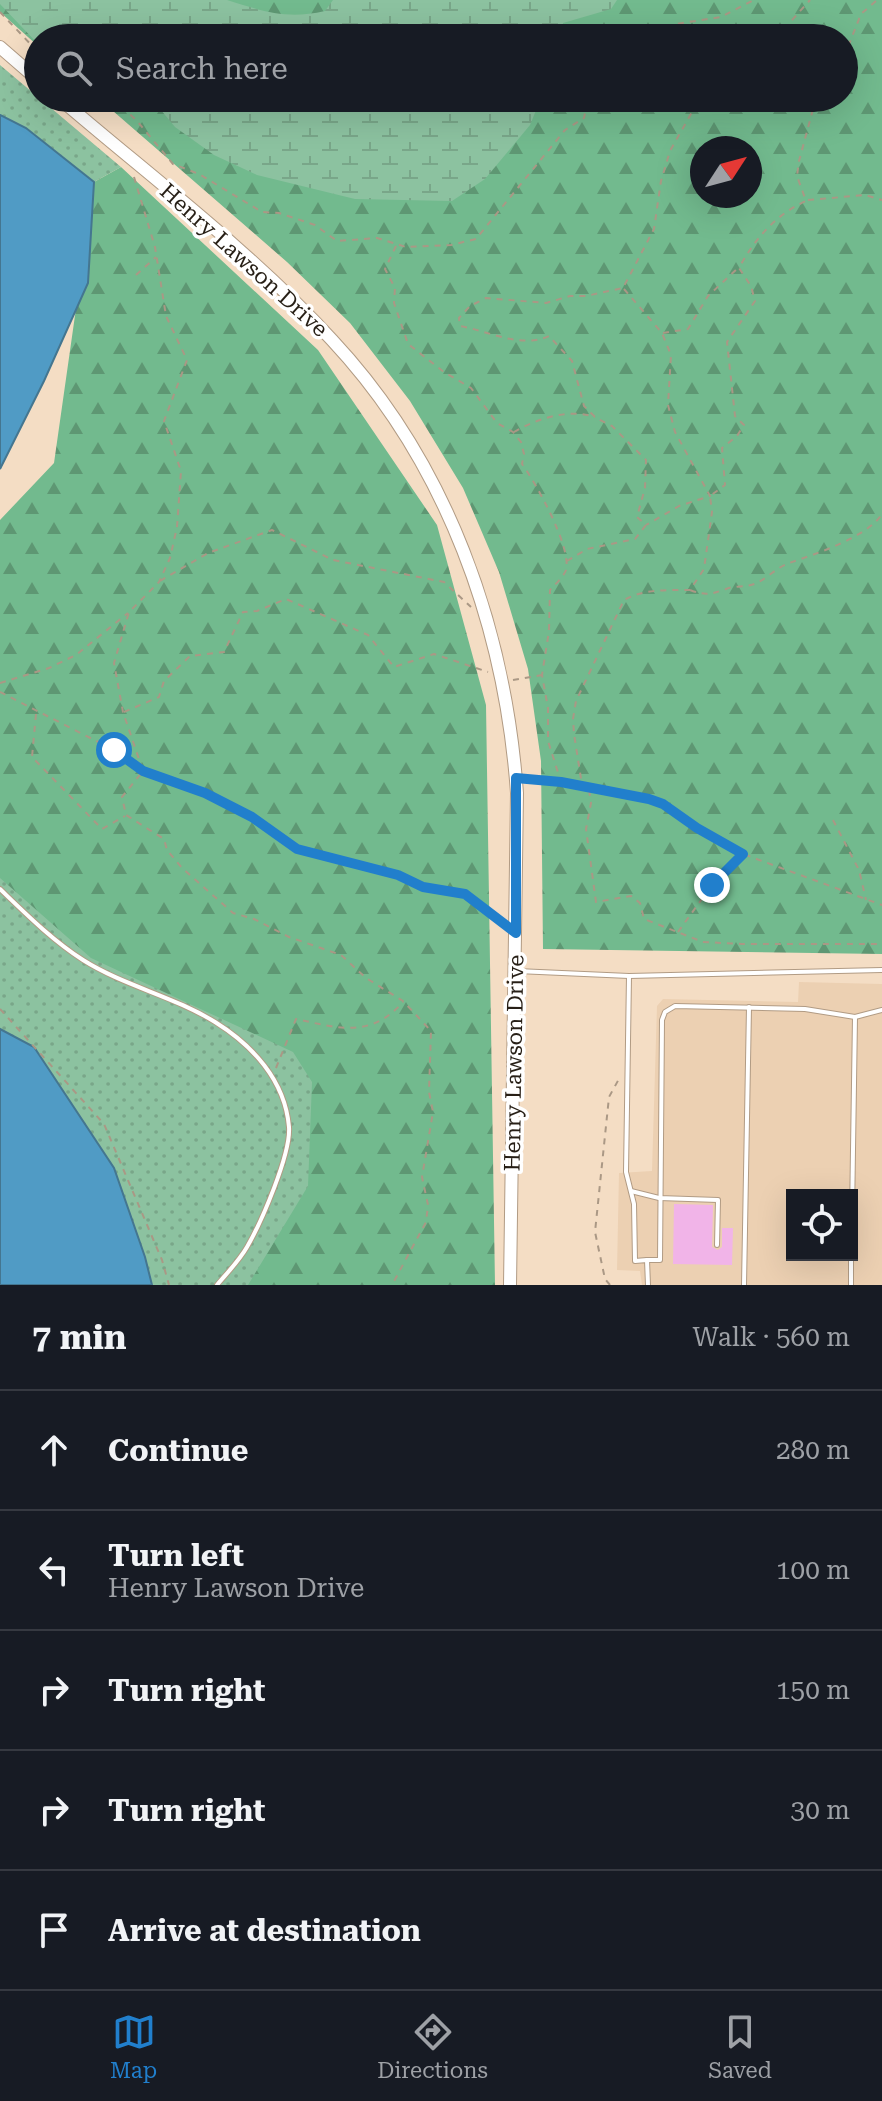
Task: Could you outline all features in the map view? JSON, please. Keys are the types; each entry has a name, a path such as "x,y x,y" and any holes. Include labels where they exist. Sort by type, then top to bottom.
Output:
{"main road":[{"path":"0,47 24,68"},
{"name":"Henry Lawson Drive","path":"76,113 304,310 346,355 382,402 420,461 456,532 481,595 503,682 516,778 510,1285"}],"lane":[{"path":"0,889 49,935 84,961 213,1021 244,1042 261,1058 272,1077 285,1110 289,1128 287,1141 274,1184 247,1247 217,1285"},
{"path":"515,971 629,976 882,970"},
{"path":"629,976 626,1172 634,1204 635,1261 660,1260 663,1017 668,1010 680,1006 805,1009 855,1017 882,1010"},
{"path":"744,1285 749,1007"},
{"path":"852,1189 855,1017"},
{"path":"631,1191 659,1198 718,1200 717,1245"},
{"path":"647,1260 648,1285"},
{"path":"851,1261 851,1285"}],"path":[{"path":"676,24 721,17 754,0"},
{"path":"789,24 810,0"},
{"path":"857,24 861,14 877,0"},
{"path":"0,12 24,37"},
{"path":"128,112 173,164 199,174 262,212 279,213 315,225 337,241 377,238 406,247 451,245 476,239 565,130 584,118 585,112"},
{"path":"623,288 654,229 659,212 661,181 670,151 692,112"},
{"path":"806,201 797,176 812,112"},
{"path":"131,160 157,256 166,316 187,360 164,421 181,471 177,527 170,558 159,582"},
{"path":"662,333 688,329 708,296 739,268 753,241 806,201 865,195 882,200"},
{"path":"396,246 385,269 395,288 394,303 408,344 471,388 497,423 513,432 521,442 524,454 522,464 533,479 567,561 565,574 550,590 549,631 542,675 548,708 548,741 561,782"},
{"path":"136,275 157,256"},
{"path":"567,561 587,549 635,539 646,525 679,506 710,496 725,485 722,448 737,436 744,425 735,416 727,342 755,301 751,286 739,268"},
{"path":"623,288 662,333 671,355 668,405 675,432 710,496 712,512 704,569 690,590"},
{"path":"596,418 584,406 572,361 549,336 521,341 460,326 459,318 470,306 486,298 546,303 623,288"},
{"path":"513,432 533,421 580,412 612,426 646,460 645,488 637,517 646,525"},
{"path":"582,785 574,734 576,701 627,597 662,590 690,590 702,595 754,585 779,568 802,561 853,536 877,522 882,514"},
{"path":"0,683 49,668 76,655 129,612 159,582 208,553 272,530 333,560 444,582 472,608"},
{"path":"123,712 159,697 164,681 190,656 224,652 243,612 257,611 286,599 368,635 394,667 434,654 490,673 487,662"},
{"path":"129,612 114,663 123,712 143,771"},
{"path":"503,682 542,675"},
{"path":"0,692 100,743 143,771 205,793 240,811 297,849 398,875 423,887 465,894 516,933"},
{"path":"36,713 32,757 102,829 126,815"},
{"path":"143,771 122,797 126,815 164,839 167,850 182,868 233,913 341,955 366,978 403,1001 425,1021 431,1031 429,1092 433,1112 422,1177 428,1205 426,1222 392,1285"},
{"path":"516,778 582,785 663,804 743,854 882,905"},
{"path":"589,788 591,803 586,829 596,902 631,896 640,903 644,919 703,942 882,944"},
{"path":"833,820 859,870 866,900"},
{"path":"678,933 712,885 743,854"},
{"path":"272,1077 296,1019 348,1030 390,1017 403,1001"},
{"path":"0,1009 104,1124 162,1260 169,1285"},
{"path":"610,1285 601,1267 595,1232 609,1097 626,1065"}],"shaded area":[{"path":"799,982 882,984 882,1285 642,1285 640,1271 617,1270 619,1173 652,1171 657,1006 663,999 798,1002"}],"green space":[{"path":"0,0 882,0 882,954 543,949 541,761 528,669 499,572 463,488 410,401 350,323 287,262 114,112 858,112 858,24 24,24 24,33 0,12"},
{"path":"0,0 227,0 264,11 298,15 325,11 333,0 617,0 611,9 563,24 24,24 24,29 0,4"},
{"path":"0,65 24,85 24,112 56,112 121,167 94,182 26,128 0,115"},
{"path":"163,112 535,112 530,125 485,179 452,201 355,199 257,175 214,155 175,127"},
{"path":"121,167 318,350 437,525 486,705 495,1285 188,1285 256,1147 0,994 0,520 54,463 94,182"},
{"path":"0,878 91,958 293,1052 312,1082 308,1186 248,1285 152,1285 114,1168 34,1047 0,1029"}],"water":[{"path":"0,115 26,128 94,182 88,283 0,469"},
{"path":"0,1029 34,1047 114,1168 152,1285 0,1285"}],"building":[{"path":"674,1204 713,1205 712,1247 718,1250 722,1247 722,1228 733,1228 732,1265 673,1264"}],"route":[{"path":"114,750 143,771 205,793 252,817 297,849 398,875 423,887 465,894 516,933 516,778 582,785 663,804 743,854 712,885"}]}
